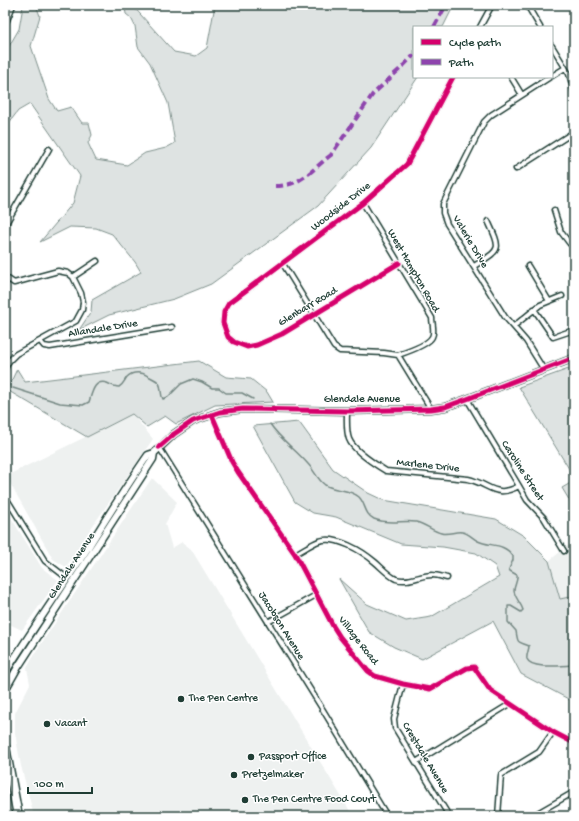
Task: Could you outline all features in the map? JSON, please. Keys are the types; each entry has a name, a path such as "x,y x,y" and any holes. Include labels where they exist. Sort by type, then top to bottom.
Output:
{"highway":[{"path":"5,20 11,5"},
{"path":"5,747 18,816"}],"main road":[{"name":"Glendale Avenue","path":"5,690 18,667 153,459 154,453 174,434 193,421 220,412 243,409 348,411 430,409 445,407 574,358"},
{"name":"Glendale Avenue","path":"5,673 141,465 148,455 154,453"},
{"path":"67,578 72,584"}],"street":[{"path":"481,26 492,5"},
{"path":"527,5 539,26"},
{"path":"553,48 569,74 574,91"},
{"name":"Valerie Drive","path":"553,75 565,68"},
{"name":"Woodside Drive","path":"226,331 223,323 224,312 229,303 363,203 407,164 452,78"},
{"path":"512,78 522,95"},
{"name":"Valerie Drive","path":"544,370 526,341 505,316 447,224 443,214 443,204 484,122 491,115 548,78"},
{"path":"516,168 574,132"},
{"path":"5,225 49,149"},
{"name":"West Hampton Road","path":"363,203 432,318 432,337 427,342 398,356"},
{"path":"554,210 561,232 570,244 574,244"},
{"path":"474,266 495,253 498,246 488,221"},
{"path":"73,277 97,261"},
{"name":"Glenbarr Road","path":"226,331 228,337 234,342 247,347 257,345 282,334 315,315 399,263"},
{"path":"283,264 334,346 340,351 384,353 398,356 430,409"},
{"path":"528,266 549,301"},
{"path":"5,277 14,283 58,270 68,273 73,277 82,293 82,310 80,316 71,325 16,354 7,360 5,369"},
{"path":"514,326 534,309 562,296"},
{"path":"534,309 553,337 574,330"},
{"name":"Allandale Drive","path":"40,341 44,346 50,347 172,327"},
{"name":"Caroline Street","path":"467,399 527,500 544,518 564,551"},
{"name":"Marlene Drive","path":"348,411 348,434 353,446 379,467 386,470 468,479 476,481 499,492 508,492 519,486"},
{"name":"Village Road","path":"212,415 232,462 238,472 295,554 340,637 368,671 375,676 403,684 430,689 467,668 474,667 490,690 553,732 574,743"},
{"name":"Jacobson Avenue","path":"159,447 387,816"},
{"path":"5,496 45,561 67,578"},
{"path":"295,554 319,541 335,540 368,556 394,578 410,580 432,575 447,578"},
{"path":"268,622 316,595"},
{"name":"Crestdale Avenue","path":"403,684 394,719 395,728 450,816"},
{"path":"416,762 510,704"},
{"path":"498,816 501,775 539,752 553,732"},
{"path":"517,816 534,815 574,792"}],"shaded area":[{"path":"36,5 40,16 31,46 49,99 57,111 71,107 82,123 89,123 92,135 88,143 96,160 127,165 145,153 166,148 175,143 168,103 150,63 138,47 135,26 131,18 126,14 125,8 132,5 174,52 196,56 207,48 215,5 454,5 444,26 413,26 413,78 417,78 371,148 318,206 211,284 174,299 109,315 79,330 91,312 92,300 141,272 135,262 112,234 96,228 70,227 40,242 73,203 80,176 30,104 18,111 5,128 5,53 19,29 23,6"},
{"path":"199,361 226,377 251,379 267,392 273,402 215,405 176,424 165,416 147,427 132,414 87,437 7,390 17,369 25,382"},
{"path":"574,367 574,477 519,387"},
{"path":"132,414 153,439 66,567 53,559 6,476"},
{"path":"299,422 333,469 368,493 383,500 496,519 524,536 549,561 560,599 574,596 574,702 521,674 493,621 422,659 394,647 369,632 339,579 367,604 406,621 431,617 499,577 495,566 476,553 443,547 401,544 336,517 313,513 295,502 253,426"},
{"path":"152,478 177,502 165,524 172,548 182,542 191,549 353,816 34,816 21,766 15,733 15,713 30,684 27,668 39,647"},
{"path":"574,481 574,508 562,488"},
{"path":"5,508 42,568 58,580 22,630 5,622"},
{"path":"574,543 574,596 560,599 549,561 566,547"}],"waterway":[{"path":"13,388 60,403 83,405 89,402 94,388 99,383 103,382 119,387 129,375 140,373 158,382 163,399 168,397 181,384 193,379 212,388 219,388 226,393 242,393 253,399"},
{"path":"270,424 278,435 310,466 322,483 329,487 355,494 361,500 368,514 374,519 384,522 416,522 438,532 459,532 469,534 478,541 501,547 509,552 513,556 509,569 517,575 514,591 523,610 521,612 511,606 508,606 508,622 516,631 519,642 529,646 527,659 535,665 541,666 574,665"}],"marked path":[{"path":"435,26 446,5"},
{"path":"275,186 300,180 331,155 373,94 413,56"}],"cycle path":[{"path":"399,263 282,334 257,345 247,347 234,342 228,337 223,323 224,312 229,303 363,203 407,164 452,78"},
{"path":"159,447 174,434 193,421 220,412 243,409 347,411 431,409 445,407 574,358"},
{"path":"212,415 232,462 238,472 295,554 340,637 368,671 375,676 403,684 430,689 467,668 474,667 490,690 553,732 574,743"}],"place":[{"name":"The Pen Centre","path":"181,699"},
{"name":"Vacant","path":"47,724"},
{"name":"Passport Office","path":"251,757"},
{"name":"Pretzelmaker","path":"234,775"},
{"name":"The Pen Centre Food Court","path":"245,800"}]}
